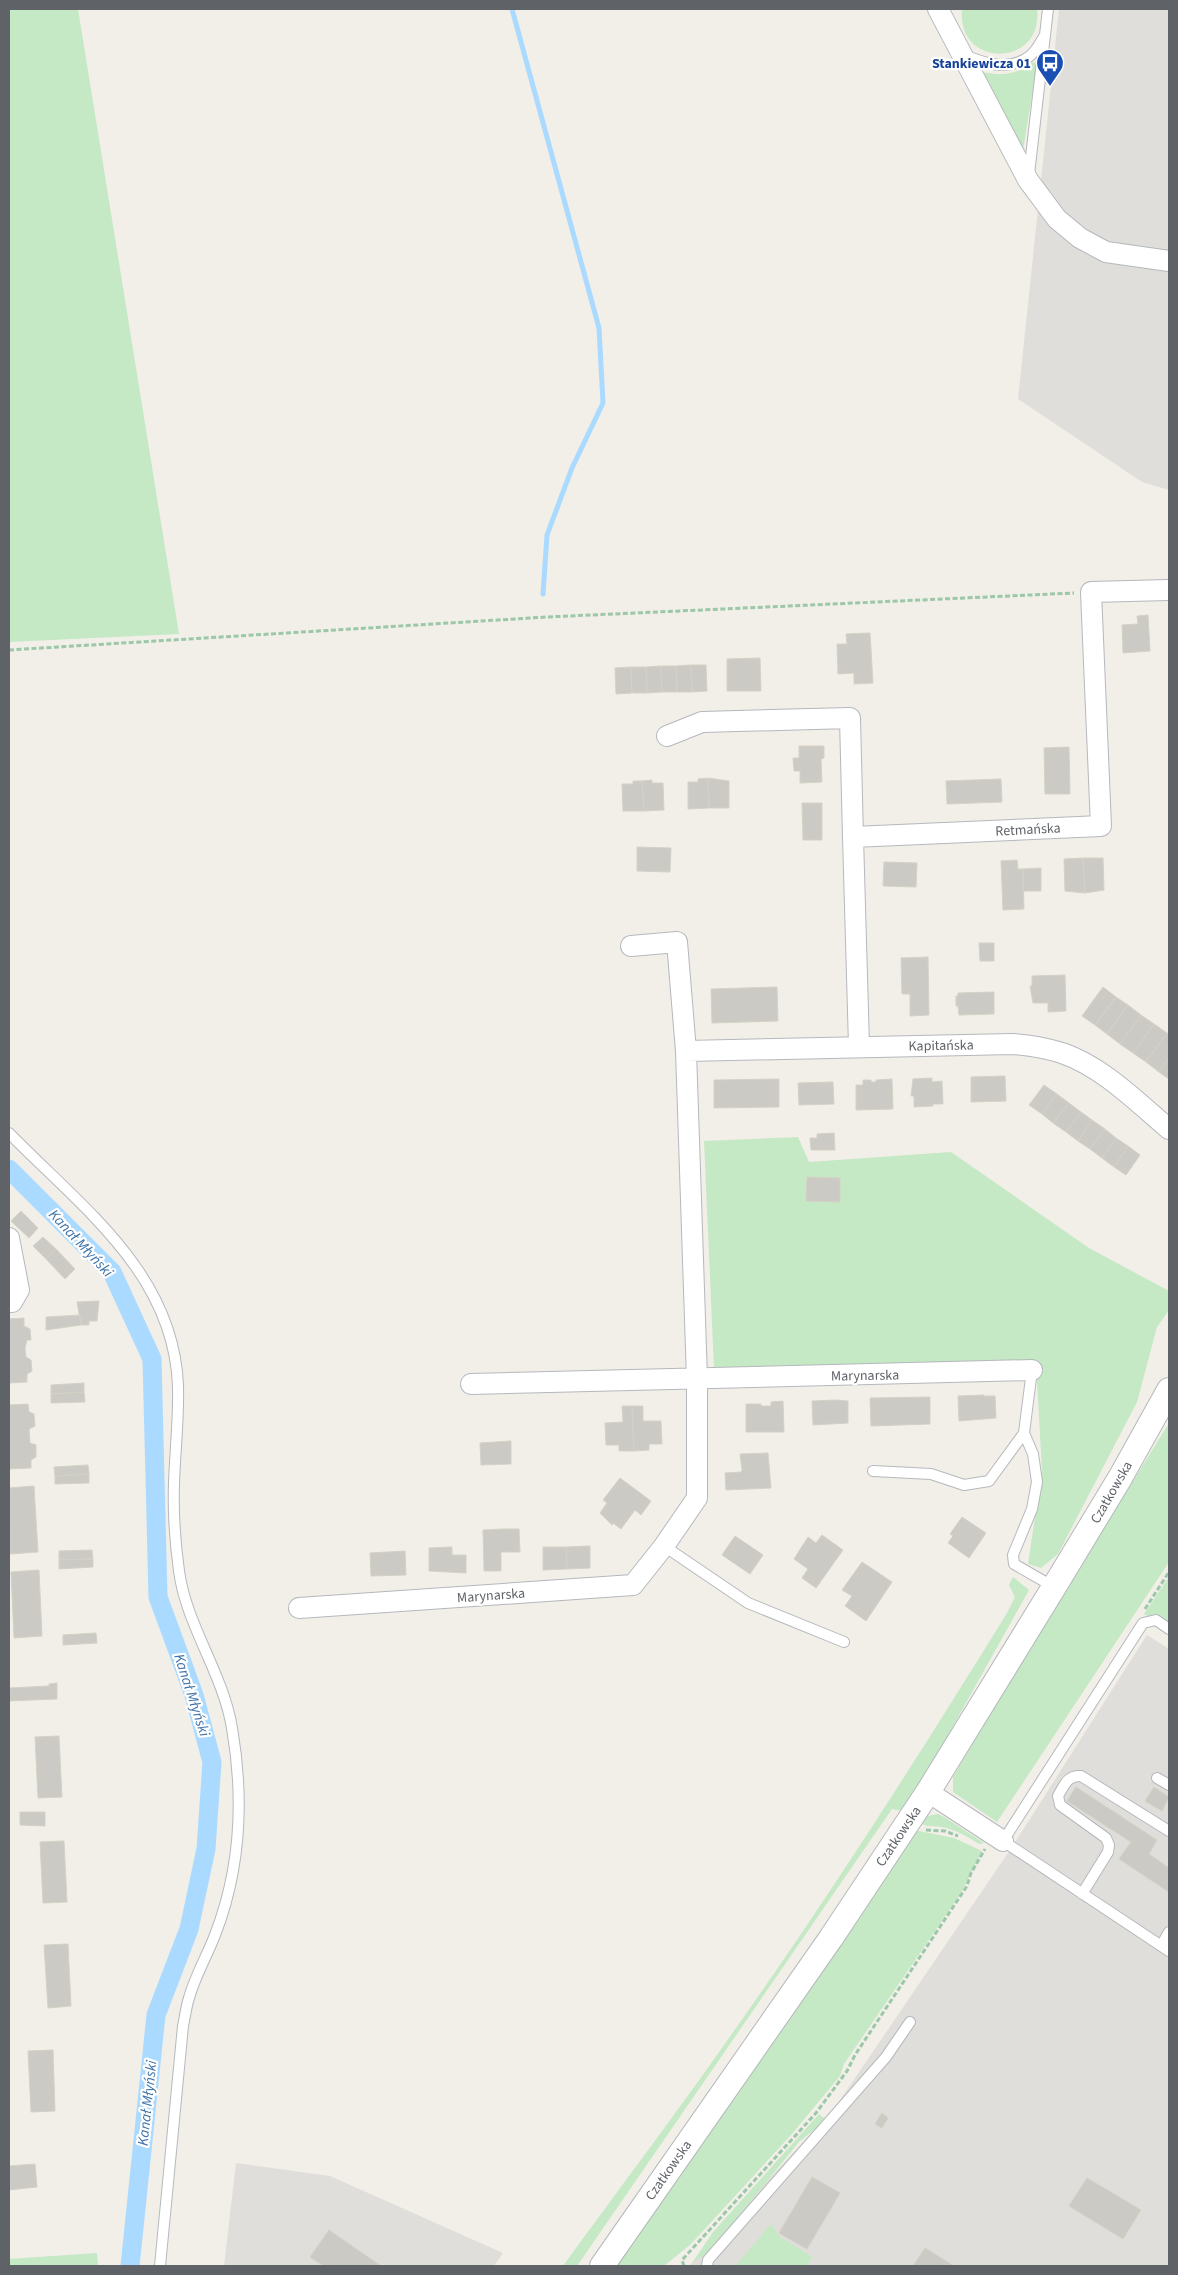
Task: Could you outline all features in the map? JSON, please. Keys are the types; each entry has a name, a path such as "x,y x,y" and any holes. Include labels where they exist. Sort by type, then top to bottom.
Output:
{"street":[{"path":"938,9 1028,180 1057,219 1093,246 1113,253 1169,261"},
{"path":"1091,592 1169,590"},
{"name":"Retmańska","path":"853,837 1101,826 1091,592"},
{"path":"667,736 702,722 850,718 859,1046"},
{"path":"631,946 677,942 686,1051 697,1379"},
{"name":"Kapitańska","path":"686,1051 1013,1044 1045,1048 1064,1054 1092,1068 1169,1128"},
{"path":"9,1238 19,1290 12,1302 9,1302"},
{"name":"Marynarska","path":"471,1384 1032,1370"},
{"name":"Marynarska","path":"299,1608 633,1586 664,1546 697,1498 697,1379"},
{"name":"Czatkowska","path":"602,2266 831,1938 928,1792 1120,1478 1169,1390"},
{"path":"928,1792 994,1845"}],"lane":[{"path":"950,9 950,33"},
{"path":"1028,180 1048,9"},
{"path":"961,54 986,64 1003,66 1019,62 1032,54 1045,34"},
{"path":"9,1133 84,1207 127,1253 157,1298 167,1326 178,1383 174,1509 179,1574 199,1634 224,1694 233,1735 239,1824 235,1866 215,1934 189,1997 183,2026 160,2266"},
{"path":"1032,1370 1024,1433 1032,1454 1037,1482 1032,1509 1013,1555 1014,1564 1054,1588"},
{"path":"873,1471 931,1474 964,1485 989,1481 1024,1433"},
{"path":"664,1546 748,1603 844,1642"},
{"path":"1169,1629 1156,1620 1143,1623 994,1845 1082,1894 1165,1949 1169,1932"},
{"path":"1082,1894 1108,1852 1109,1845 1106,1838 1060,1805 1058,1796 1069,1778 1074,1775 1081,1776 1169,1831"},
{"path":"1157,1778 1169,1786"},
{"path":"707,2266 708,2260 886,2057 910,2022"}],"path":[{"path":"9,650 538,617 1091,592"},
{"path":"908,1820 924,1830 945,1831 962,1837"},
{"path":"976,1847 994,1845"},
{"path":"684,2266 682,2260 816,2113 847,2072 855,2055 967,1886 971,1873 994,1845"}],"shaded area":[{"path":"1059,9 1169,9 1169,490 1142,482 1018,399"},
{"path":"1147,1635 1169,1649 1169,2266 689,2266 836,2106 1012,1847"},
{"path":"236,2163 330,2176 503,2253 494,2266 224,2266"}],"green space":[{"path":"9,9 78,9 179,634 9,642"},
{"path":"962,9 1037,9 1036,28 1027,42 1015,51 1000,54 985,51 972,43 964,29"},
{"path":"1033,62 1037,64 1023,150 982,72 996,74 1015,72"},
{"path":"798,1137 809,1162 951,1152 1089,1248 1169,1291 1169,1310 1157,1327 1137,1402 1058,1554 1041,1568 1028,1564 1042,1470 1036,1365 714,1368 704,1141"},
{"path":"1169,1423 1169,1562 997,1822 953,1792 953,1777 1040,1631"},
{"path":"1013,1577 1029,1590 933,1762 901,1811 892,1809 577,2266 563,2266 729,2038 871,1828 1007,1613 1015,1597 1009,1585"},
{"path":"1169,1577 1169,1629 1144,1614"},
{"path":"938,1814 984,1843 979,1844 963,1834 950,1829 919,1823 927,1816"},
{"path":"914,1830 954,1838 982,1851 961,1893 844,2064 840,2076 791,2135 691,2244 664,2266 615,2266 677,2174 776,2038"},
{"path":"819,2114 826,2120 799,2142 709,2252 692,2263 713,2232"},
{"path":"771,2224 780,2237 813,2257 807,2266 736,2265"},
{"path":"97,2253 98,2266 9,2266 9,2259"}],"building":[{"path":"1148,615 1150,651 1123,653 1122,625 1138,624 1137,616"},
{"path":"870,633 873,683 854,684 854,673 838,674 837,644 847,644 846,634"},
{"path":"760,658 761,691 727,691 727,659"},
{"path":"691,665 706,665 707,691 692,692"},
{"path":"691,665 692,692 677,692 676,666"},
{"path":"661,666 662,692 647,693 646,667"},
{"path":"661,666 676,666 677,692 662,692"},
{"path":"631,667 632,693 616,694 615,668"},
{"path":"631,667 646,667 647,693 632,693"},
{"path":"799,746 824,746 824,758 821,759 822,782 800,783 800,771 794,771 793,758 799,758"},
{"path":"1069,747 1070,794 1045,794 1044,748"},
{"path":"708,778 729,781 729,808 709,808"},
{"path":"708,778 709,808 688,809 688,782 698,782 698,779"},
{"path":"1001,779 1002,802 947,804 946,781"},
{"path":"652,780 652,783 663,783 664,810 644,811 642,781"},
{"path":"633,781 642,781 644,811 623,811 622,784 633,784"},
{"path":"802,803 822,803 822,840 803,840"},
{"path":"637,847 671,848 670,872 637,871"},
{"path":"1083,858 1103,858 1104,890 1085,893"},
{"path":"1083,858 1085,893 1065,891 1064,859"},
{"path":"1017,860 1018,869 1023,869 1024,909 1003,910 1001,861"},
{"path":"884,862 917,863 916,887 883,886"},
{"path":"1041,868 1041,891 1023,891 1023,869"},
{"path":"979,943 994,943 994,961 980,961"},
{"path":"928,957 929,1015 910,1016 910,994 902,994 901,958"},
{"path":"1065,975 1066,1011 1048,1012 1048,1003 1033,1003 1030,986 1032,986 1032,976"},
{"path":"777,987 778,1021 712,1023 711,989"},
{"path":"1103,987 1116,997 1095,1025 1082,1016"},
{"path":"994,992 994,1014 959,1015 958,1006 956,1006 956,996 958,996 958,993"},
{"path":"1116,997 1128,1005 1107,1034 1095,1025"},
{"path":"1128,1005 1141,1015 1120,1044 1107,1034"},
{"path":"1141,1015 1154,1024 1133,1053 1120,1044"},
{"path":"1154,1024 1167,1033 1146,1062 1133,1053"},
{"path":"1167,1033 1169,1035 1169,1058 1159,1072 1146,1062"},
{"path":"1169,1058 1169,1079 1159,1072"},
{"path":"1005,1076 1006,1101 971,1102 971,1077"},
{"path":"932,1078 932,1082 942,1081 943,1104 914,1107 914,1096 911,1096 913,1079"},
{"path":"779,1079 779,1107 714,1108 714,1080"},
{"path":"892,1079 893,1109 856,1110 856,1085 863,1085 863,1080 876,1082 876,1080"},
{"path":"833,1082 834,1104 799,1105 798,1083"},
{"path":"1044,1085 1057,1094 1042,1114 1029,1105"},
{"path":"1057,1094 1069,1103 1053,1123 1042,1114"},
{"path":"1069,1103 1081,1112 1066,1132 1053,1123"},
{"path":"1081,1112 1092,1120 1078,1141 1066,1132"},
{"path":"1092,1120 1105,1129 1090,1149 1078,1141"},
{"path":"1105,1129 1116,1138 1102,1158 1090,1149"},
{"path":"834,1133 835,1150 811,1150 810,1138 817,1138 817,1134"},
{"path":"1116,1138 1128,1146 1114,1167 1102,1158"},
{"path":"1128,1146 1140,1155 1126,1175 1114,1167"},
{"path":"807,1177 840,1178 840,1202 806,1201"},
{"path":"21,1211 38,1228 29,1238 11,1221"},
{"path":"43,1237 56,1249 46,1259 33,1246"},
{"path":"56,1249 75,1269 65,1279 46,1259"},
{"path":"99,1301 97,1321 89,1321 89,1325 81,1325 77,1302"},
{"path":"81,1315 81,1325 46,1330 46,1317"},
{"path":"24,1318 24,1326 30,1329 31,1340 27,1340 25,1348 26,1357 31,1360 32,1371 27,1374 27,1382 9,1383 9,1319"},
{"path":"84,1383 84,1392 51,1394 51,1385"},
{"path":"84,1392 85,1402 51,1403 51,1394"},
{"path":"958,1396 995,1396 996,1418 959,1421"},
{"path":"930,1397 930,1424 871,1426 870,1398"},
{"path":"783,1401 784,1432 746,1432 746,1404 771,1406 771,1402"},
{"path":"812,1401 848,1401 848,1423 813,1425"},
{"path":"28,1404 29,1412 34,1414 35,1426 29,1429 30,1443 36,1445 36,1457 31,1460 31,1468 9,1469 9,1405"},
{"path":"622,1406 632,1406 634,1451 619,1451 619,1445 606,1445 605,1423 623,1422"},
{"path":"632,1406 643,1406 643,1421 661,1421 662,1444 649,1444 649,1450 634,1451"},
{"path":"511,1441 511,1464 481,1465 480,1443"},
{"path":"768,1453 771,1488 726,1490 725,1473 741,1472 742,1470 740,1454"},
{"path":"88,1465 89,1474 55,1476 54,1467"},
{"path":"89,1474 89,1483 55,1484 55,1476"},
{"path":"620,1478 651,1501 641,1515 635,1510 621,1529 613,1523 612,1525 600,1513 607,1503 603,1500"},
{"path":"34,1486 38,1552 10,1554 9,1488"},
{"path":"962,1517 986,1533 969,1558 948,1543 953,1536 950,1534"},
{"path":"519,1529 520,1552 501,1552 501,1571 484,1571 483,1530"},
{"path":"822,1535 843,1550 816,1588 802,1578 808,1569 794,1559 808,1537 816,1543"},
{"path":"735,1536 763,1555 750,1574 722,1555"},
{"path":"590,1546 590,1568 567,1569 566,1547"},
{"path":"452,1547 452,1555 466,1555 466,1573 429,1571 429,1548"},
{"path":"543,1547 566,1547 567,1569 543,1570"},
{"path":"92,1550 93,1559 59,1560 59,1551"},
{"path":"405,1551 406,1575 371,1576 370,1553"},
{"path":"93,1559 93,1567 59,1569 59,1560"},
{"path":"862,1562 892,1582 866,1621 845,1606 852,1596 842,1590"},
{"path":"39,1570 42,1636 14,1638 11,1572"},
{"path":"96,1633 97,1643 63,1645 63,1635"},
{"path":"57,1683 57,1699 9,1701 9,1688 49,1686 49,1684"},
{"path":"59,1736 62,1797 38,1798 35,1737"},
{"path":"1076,1787 1157,1840 1149,1854 1169,1868 1169,1892 1119,1859 1131,1842 1067,1801"},
{"path":"1154,1787 1169,1797 1162,1811 1145,1801"},
{"path":"20,1812 45,1812 45,1826 20,1825"},
{"path":"64,1841 67,1902 43,1903 40,1842"},
{"path":"68,1944 71,2006 48,2008 44,1945"},
{"path":"53,2050 55,2111 31,2112 28,2051"},
{"path":"882,2113 888,2118 882,2128 875,2124"},
{"path":"35,2164 37,2187 9,2190 9,2166"},
{"path":"812,2177 840,2193 807,2249 779,2233"},
{"path":"1087,2178 1141,2210 1123,2239 1069,2206"},
{"path":"329,2230 381,2266 324,2266 310,2257"},
{"path":"925,2248 954,2266 913,2266"}],"waterway":[{"path":"512,9 599,328 603,403 572,468 547,535 543,594"},
{"name":"Kanał Młyński","path":"9,1169 112,1272 152,1359 158,1597 194,1695 212,1762 206,1849 189,1929 156,2015 130,2266"}],"place":[{"name":"Stankiewicza 01","path":"1050,87"}]}
